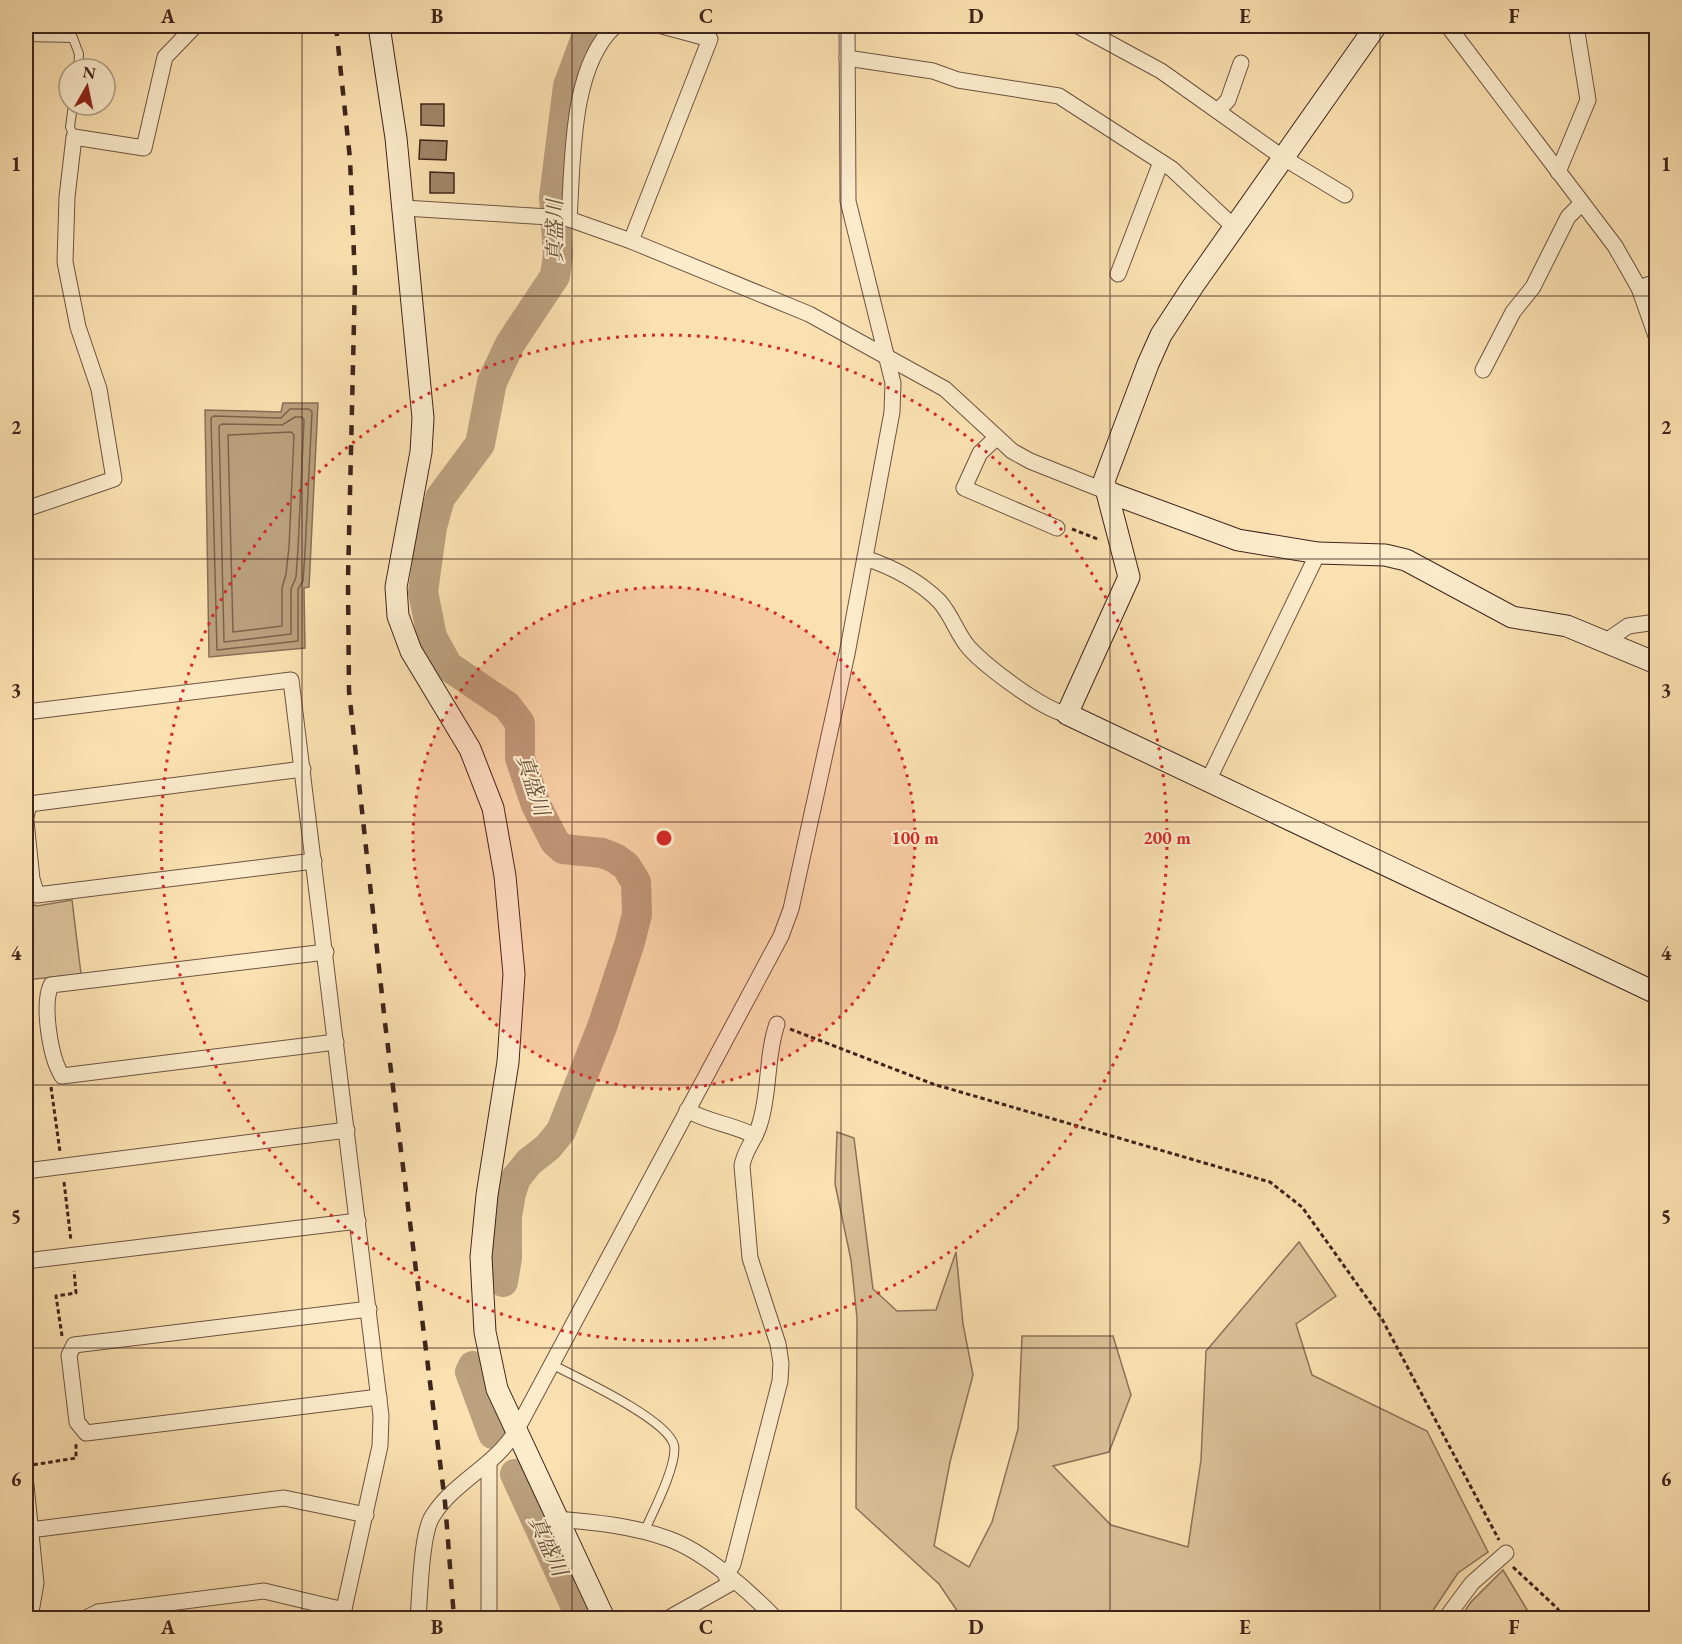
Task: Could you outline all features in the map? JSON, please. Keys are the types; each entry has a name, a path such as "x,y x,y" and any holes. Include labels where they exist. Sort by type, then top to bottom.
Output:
{"street":[{"path":"26,509 114,479 99,389 78,327 67,276 68,197 74,136 144,148 165,57 195,26"},
{"path":"379,26 404,208 423,433 399,566 396,602 398,616 411,651 470,748 493,808 505,876 514,974 513,1015 485,1212 481,1257 485,1332 497,1389 604,1618"},
{"path":"568,219 577,123 586,74 597,47 615,26"},
{"path":"631,241 710,39 662,26"},
{"path":"418,1618 426,1537 431,1518 476,1472 489,1464 508,1445 553,1365 781,936 791,909 847,654 892,412 893,382 848,201 847,26"},
{"path":"1078,26 1099,30 1282,157 1345,195"},
{"path":"1067,714 1129,577 1104,481 1161,335 1282,157 1376,26"},
{"path":"1448,26 1615,246 1639,288 1656,336"},
{"path":"1558,172 1588,99 1576,26"},
{"path":"847,58 933,71 958,80 1059,96 1161,162 1234,226"},
{"path":"1218,111 1228,100 1241,63"},
{"path":"1118,274 1161,162"},
{"path":"1483,370 1513,312 1533,287 1568,217 1582,203"},
{"path":"404,208 568,219 631,241 809,314 887,356 945,389 996,438 1030,461 1238,540 1318,553 1386,555 1406,560 1512,617 1567,626 1656,663"},
{"path":"1639,288 1656,282"},
{"path":"996,438 980,453 964,488 1057,528"},
{"path":"1208,781 1318,553"},
{"path":"865,558 893,568 913,580 944,606 965,644 977,657 1049,710 1067,714 1656,993"},
{"path":"1605,642 1628,626 1656,622"},
{"path":"26,712 291,680 380,1397 381,1433 366,1515 343,1614 264,1591 98,1612 86,1618"},
{"path":"303,769 29,804 26,819 32,879 37,896 314,861"},
{"path":"326,952 51,985 46,997 54,1064 62,1076 336,1042"},
{"path":"669,1618 730,1579 780,1381 778,1344 750,1258 742,1166 743,1155 755,1136 764,1106 772,1040 777,1024"},
{"path":"687,1110 700,1119 737,1126 755,1136"},
{"path":"26,1171 347,1130"},
{"path":"26,1261 358,1221"},
{"path":"369,1309 74,1344 69,1355 77,1422 86,1433 380,1397"},
{"path":"489,1464 489,1618"},
{"path":"26,1485 36,1583 30,1618"},
{"path":"30,1530 284,1498 366,1515"},
{"path":"556,1519 644,1532 682,1545 730,1579 775,1618"},
{"path":"1446,1618 1472,1583 1506,1553"}],"lane":[{"path":"65,26 73,38 79,57"},
{"path":"26,37 73,38"},
{"path":"71,117 70,127 74,136"},
{"path":"553,1365 645,1414 671,1439 674,1446 671,1463 644,1532"}],"path":[{"path":"1057,528 1063,525 1109,544"},
{"path":"777,1024 933,1084 1270,1182 1302,1207 1382,1319 1512,1566 1557,1608 1564,1618"},
{"path":"50,1086 72,1250"},
{"path":"62,1338 56,1296 76,1293 73,1263"},
{"path":"26,1466 76,1458 76,1442"}],"shaded area":[{"path":"72,900 81,974 26,980 26,902 37,906"},
{"path":"837,1132 854,1138 873,1289 897,1311 936,1310 956,1252 963,1324 973,1375 950,1462 934,1546 969,1567 992,1522 1018,1429 1022,1336 1113,1336 1131,1395 1109,1452 1053,1466 1111,1525 1188,1547 1201,1460 1206,1351 1299,1242 1336,1296 1296,1324 1312,1375 1427,1431 1488,1552 1458,1573 1428,1618 962,1618 939,1584 856,1508 857,1318 851,1260 835,1184"},
{"path":"1503,1570 1532,1618 1460,1618 1471,1602"}],"water":[{"path":"283,403 318,403 309,587 304,588 305,648 209,657 205,410 281,412"}],"building":[{"path":"421,104 444,104 444,126 421,125"},
{"path":"420,140 447,141 446,160 419,159"},
{"path":"430,172 454,173 454,193 430,193"}],"waterway":[{"name":"真盛川","path":"503,1282 507,1258 507,1216 511,1193 516,1178 561,1131 602,1027 630,942 637,914 636,882 626,866 615,858 602,853 563,849 555,842 536,805 520,758 520,723 507,706 448,666 432,637 423,592 432,527 440,498 480,444 492,382 510,344 555,276 558,254 554,197 568,86 585,40 594,26"},
{"name":"真盛川","path":"473,1366 470,1372 493,1434"},
{"name":"真盛川","path":"515,1474 581,1618"}],"railway":[{"path":"336,26 350,159 355,279 348,579 349,691 385,1023 445,1502 454,1618"}]}
